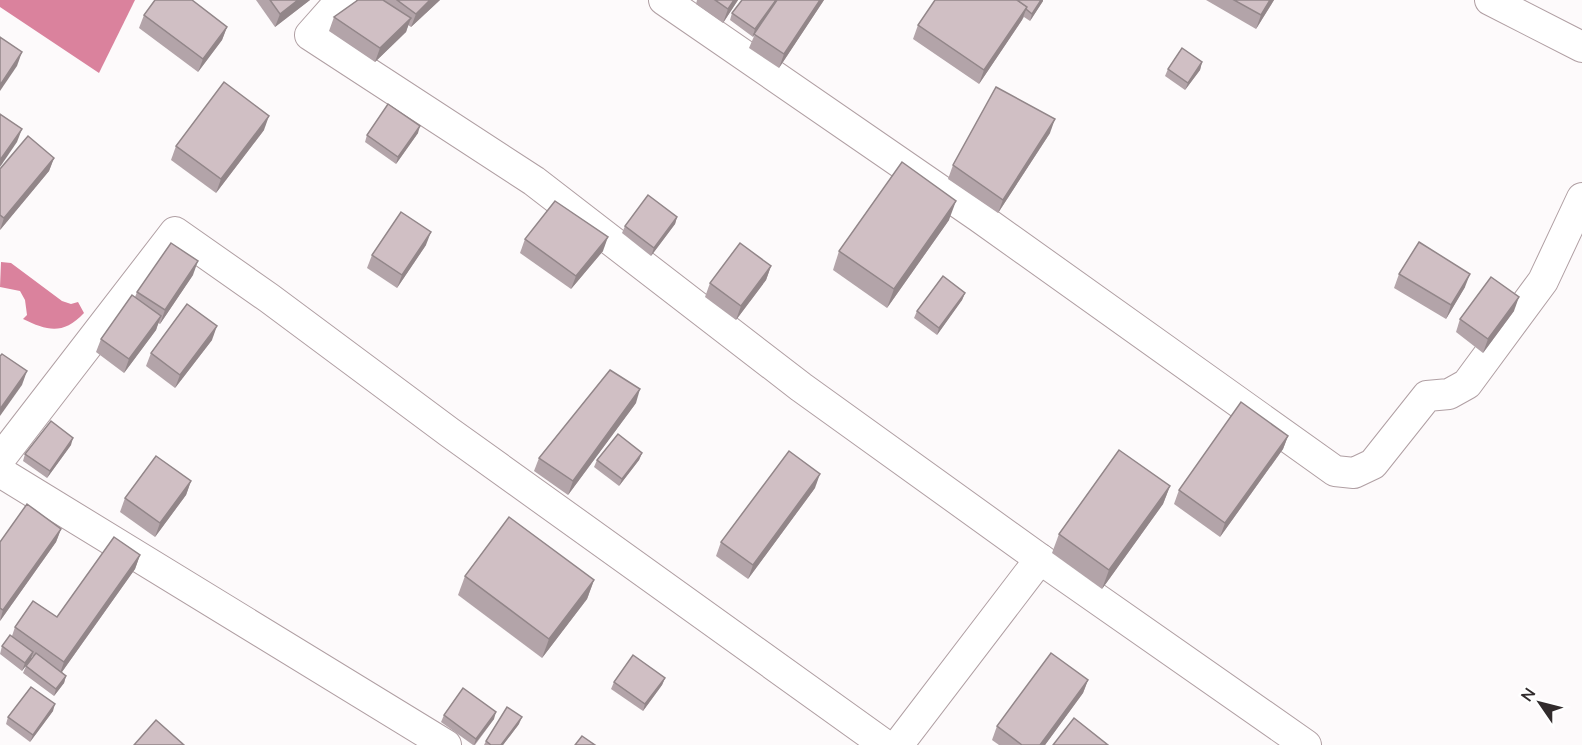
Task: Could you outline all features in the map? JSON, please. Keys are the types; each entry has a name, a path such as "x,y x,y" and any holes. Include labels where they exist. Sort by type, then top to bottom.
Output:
{"street":[{"path":"341,0 310,35 534,181 801,387 1040,559 1306,745"},
{"path":"664,0 979,217 1335,471 1354,473 1373,464 1428,396 1449,394 1467,384 1543,281 1582,198"},
{"path":"1490,0 1582,47"},
{"path":"0,459 175,232 885,745"},
{"path":"0,472 446,745"},
{"path":"898,745 1040,559"}],"shaded area":[{"path":"0,0 135,0 99,73 0,7"},
{"path":"1,262 11,263 62,301 71,304 78,302 84,313 69,325 55,329 23,319 27,315 25,300 20,291 0,287"}],"building":[{"path":"155,0 192,0 227,27 203,59 144,15"},
{"path":"270,0 298,0 280,14"},
{"path":"358,0 383,0 411,18 380,48 334,17"},
{"path":"397,0 430,0 416,14"},
{"path":"715,0 734,0 728,9"},
{"path":"742,0 776,0 755,29 732,13"},
{"path":"777,0 820,0 784,54 754,34"},
{"path":"935,0 1017,0 1027,7 984,70 918,25"},
{"path":"1017,0 1041,0 1032,14"},
{"path":"1234,0 1270,0 1261,15"},
{"path":"0,37 22,52 0,85"},
{"path":"1182,48 1202,62 1188,83 1168,69"},
{"path":"224,82 269,116 221,179 176,146"},
{"path":"996,87 1055,119 1003,200 953,165"},
{"path":"388,104 420,126 398,157 367,135"},
{"path":"0,114 22,129 0,160"},
{"path":"28,136 54,158 4,218 0,215 0,169"},
{"path":"902,162 956,201 894,289 839,251"},
{"path":"648,195 677,217 654,248 625,226"},
{"path":"555,201 608,237 576,276 525,239"},
{"path":"401,212 431,232 402,275 372,255"},
{"path":"1419,242 1470,274 1451,305 1399,274"},
{"path":"171,243 198,261 165,310 137,292"},
{"path":"740,243 771,266 741,306 710,283"},
{"path":"943,276 965,293 939,328 917,311"},
{"path":"1491,277 1519,297 1488,339 1460,319"},
{"path":"132,295 161,316 129,359 101,339"},
{"path":"187,304 217,326 180,375 151,353"},
{"path":"2,354 27,371 0,409 0,356"},
{"path":"610,370 640,389 573,481 539,458"},
{"path":"1241,402 1288,436 1225,523 1179,490"},
{"path":"51,421 73,438 50,471 25,454"},
{"path":"618,434 642,453 622,479 597,460"},
{"path":"1119,450 1170,486 1109,570 1059,534"},
{"path":"789,451 820,474 753,565 721,542"},
{"path":"156,456 191,481 160,523 125,498"},
{"path":"27,504 61,529 3,610 0,608 0,542"},
{"path":"509,517 594,580 549,639 465,576"},
{"path":"114,537 140,555 64,662 15,627 33,601 57,617"},
{"path":"10,635 33,652 25,663 2,646"},
{"path":"36,653 66,676 56,689 26,666"},
{"path":"1051,653 1088,680 1040,745 1022,745 997,726"},
{"path":"633,655 665,678 645,704 614,682"},
{"path":"31,687 55,704 33,735 8,717"},
{"path":"463,688 496,712 476,739 444,715"},
{"path":"507,707 522,717 501,745 491,745 486,741"},
{"path":"1074,718 1108,745 1053,745"},
{"path":"156,720 184,745 134,745"},
{"path":"582,736 595,745 575,745"}]}
